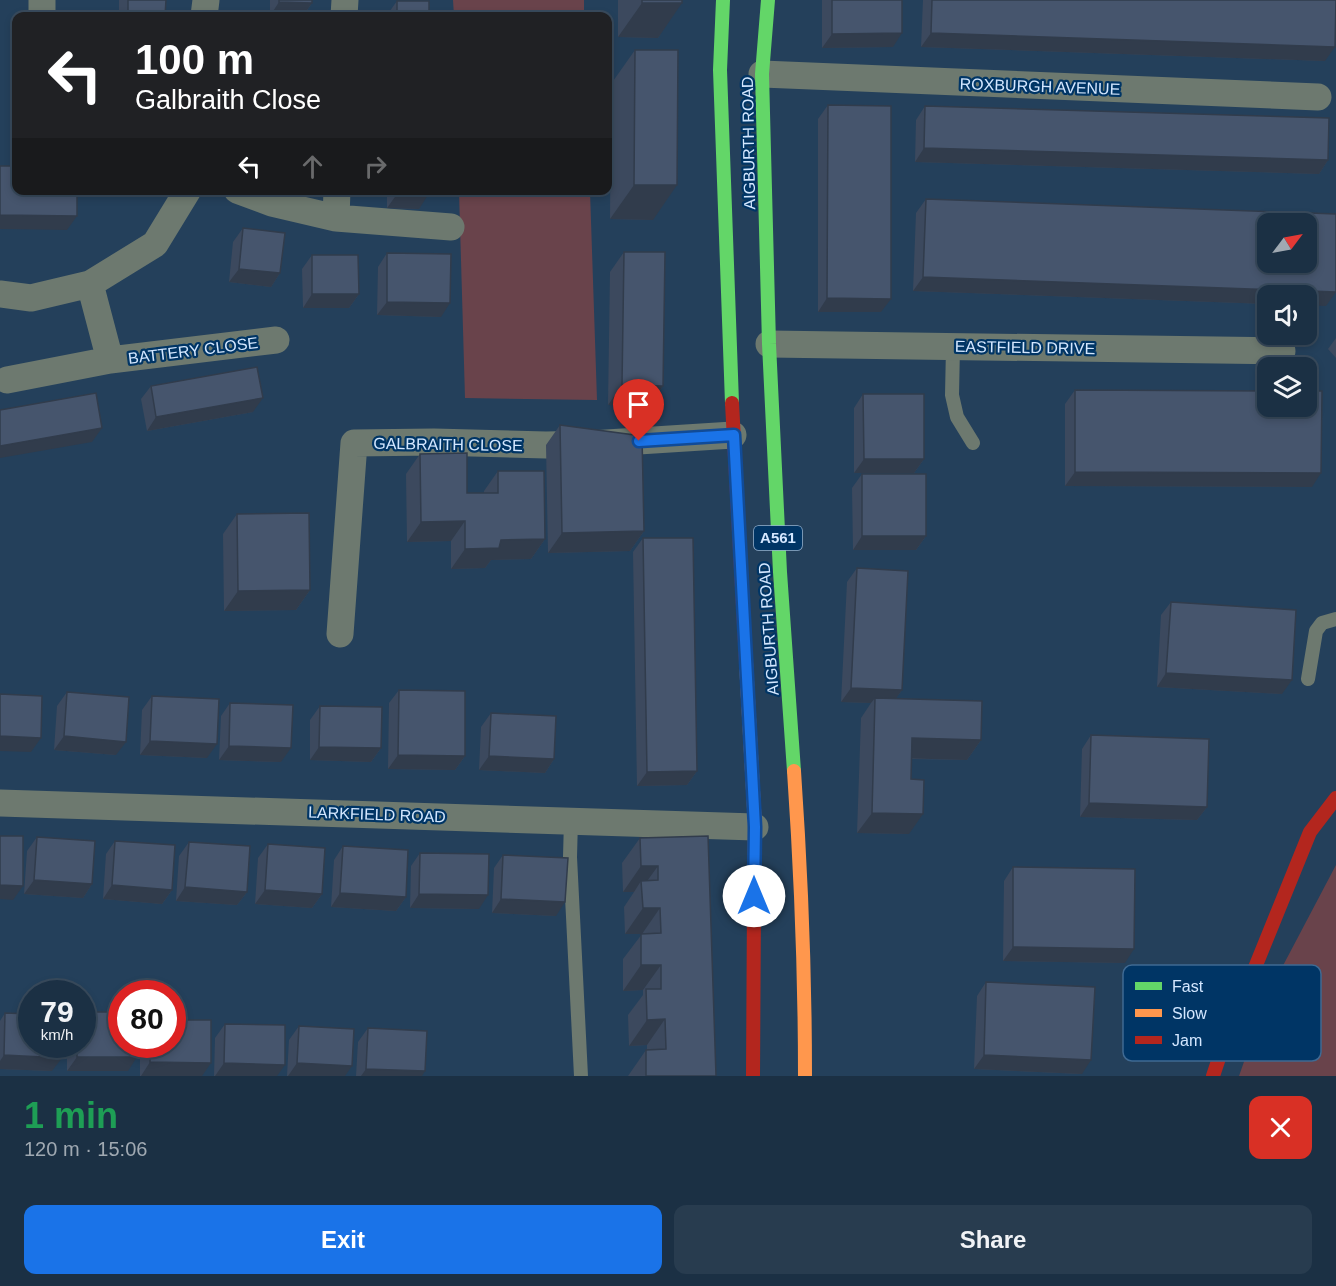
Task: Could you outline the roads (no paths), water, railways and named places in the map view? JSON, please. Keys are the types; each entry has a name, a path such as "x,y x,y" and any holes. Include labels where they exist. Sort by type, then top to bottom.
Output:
{"main road":[{"name":"AIGBURTH ROAD","path":"723,0 720,70 734,435 755,827 753,1076"},
{"name":"AIGBURTH ROAD","path":"768,0 762,74 769,344 780,572 800,865 805,996 805,1076"},
{"path":"1256,965 1310,832 1336,798"},
{"path":"1213,1076 1218,1061"}],"street":[{"name":"ROXBURGH AVENUE","path":"762,74 1318,97"},
{"path":"0,294 31,298 90,284 155,244 186,195"},
{"path":"250,195 272,203 336,218 451,227"},
{"path":"336,218 337,195"},
{"name":"BATTERY CLOSE","path":"90,284 110,360"},
{"name":"BATTERY CLOSE","path":"7,380 110,360 276,340"},
{"name":"EASTFIELD DRIVE","path":"769,344 1282,351"},
{"name":"GALBRAITH CLOSE","path":"340,634 354,443 434,442 546,445 734,435"},
{"name":"LARKFIELD ROAD","path":"0,803 755,827"}],"lane":[{"path":"953,346 952,395 957,417 973,442"},
{"path":"1308,679 1316,631 1322,623 1336,619"},
{"path":"571,820 570,857 581,1076"}]}
